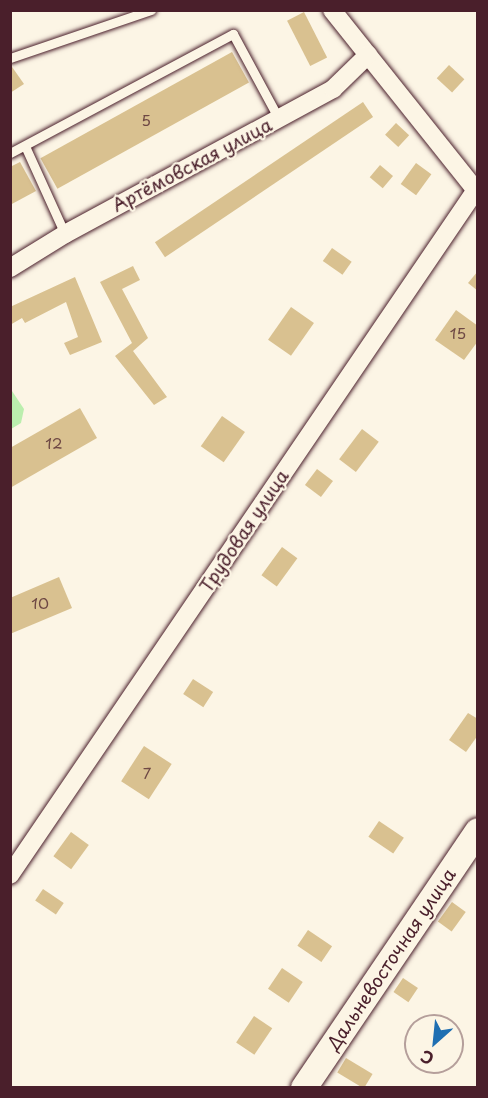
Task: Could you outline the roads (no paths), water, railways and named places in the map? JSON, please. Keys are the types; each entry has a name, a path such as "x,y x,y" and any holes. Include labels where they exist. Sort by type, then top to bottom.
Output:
{"main road":[{"name":"Дальневосточная улица","path":"304,1088 477,831"}],"street":[{"path":"332,10 476,190"},
{"name":"Артёмовская улица","path":"10,268 65,234 333,89 368,55"},
{"name":"Трудовая улица","path":"10,875 476,190"}],"lane":[{"path":"10,58 151,10"},
{"path":"10,153 233,34 279,119"},
{"path":"25,146 65,234"}]}
